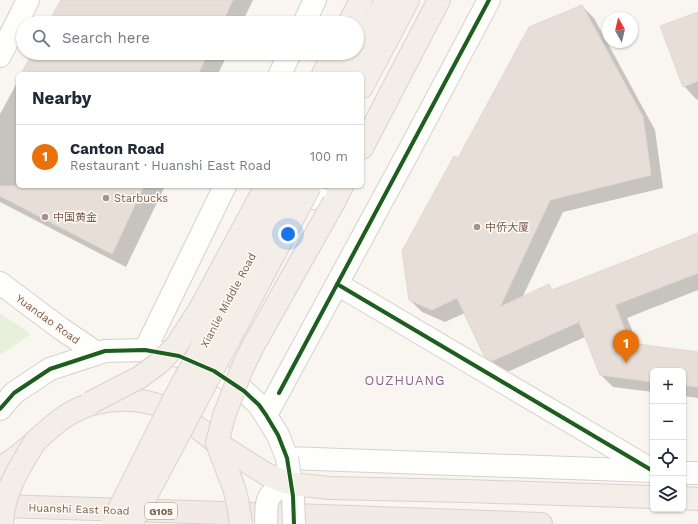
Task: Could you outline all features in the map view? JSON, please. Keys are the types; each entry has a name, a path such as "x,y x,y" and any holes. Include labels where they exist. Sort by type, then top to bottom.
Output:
{"highway":[{"name":"Huanshi East Road","path":"0,506 541,524"}],"main road":[{"path":"353,16 361,0"},
{"path":"364,42 386,0"},
{"path":"364,83 408,0"},
{"path":"364,144 439,0"},
{"path":"324,72 330,60"},
{"path":"348,72 354,60"},
{"path":"0,468 10,463 71,412 140,377 159,363 176,346 200,308 265,188"},
{"name":"Xianlie Middle Road","path":"122,522 176,395 286,188"},
{"name":"Xianlie Middle Road","path":"122,522 309,188"},
{"path":"241,524 240,510 234,488 217,443 224,416 241,370 252,348 338,194"},
{"path":"90,403 124,399 148,402 170,410 190,421 217,443 266,474 285,482 301,486 650,497"},
{"path":"2,524 6,499 11,484 16,472 35,442"},
{"path":"686,498 698,499"}],"street":[{"path":"20,16 28,0"},
{"path":"307,16 315,0"},
{"path":"266,415 338,284 489,0"},
{"path":"0,56 16,24"},
{"path":"281,72 287,60"},
{"path":"145,350 224,188"},
{"path":"290,188 301,194 315,198 338,194"},
{"name":"Yuandao Road","path":"0,283 60,328 97,353"},
{"path":"338,284 650,469"},
{"path":"0,409 14,393 50,369 97,353 105,351 145,350 179,356 214,370 244,391 259,405 266,415 278,435 287,458 293,496 294,524"},
{"path":"287,458 650,471"},
{"path":"686,473 698,473"},
{"path":"266,524 267,500 274,490 285,482"}],"green space":[{"path":"0,313 31,334 0,355"}],"building":[{"path":"61,0 233,0 225,16 52,16"},
{"path":"582,5 602,42 602,48 605,48 643,117 651,175 550,200 500,307 549,284 552,290 698,233 698,273 615,305 630,343 698,352 698,387 686,385 686,368 650,368 650,382 600,375 579,322 492,361 484,356 457,298 432,310 409,300 402,251 454,156 458,158 529,27"},
{"path":"698,12 698,81 683,87 660,26"},
{"path":"28,60 205,60 199,72 22,72"},
{"path":"0,186 16,186 16,188 143,188 112,254 0,196"}],"cycle path":[{"path":"279,393 489,0"},
{"path":"337,284 650,469"},
{"path":"0,409 14,393 50,369 105,351 145,350 179,356 214,371 244,391 259,405 266,415 278,435 287,458 293,496 294,524"}],"place":[{"name":"Starbucks","path":"106,198"},
{"name":"中国黄金","path":"45,217"},
{"name":"中侨大厦","path":"477,227"},
{"name":"Canton Road","path":"626,363"}],"district":[{"name":"OUZHUANG","path":"405,380"}]}
